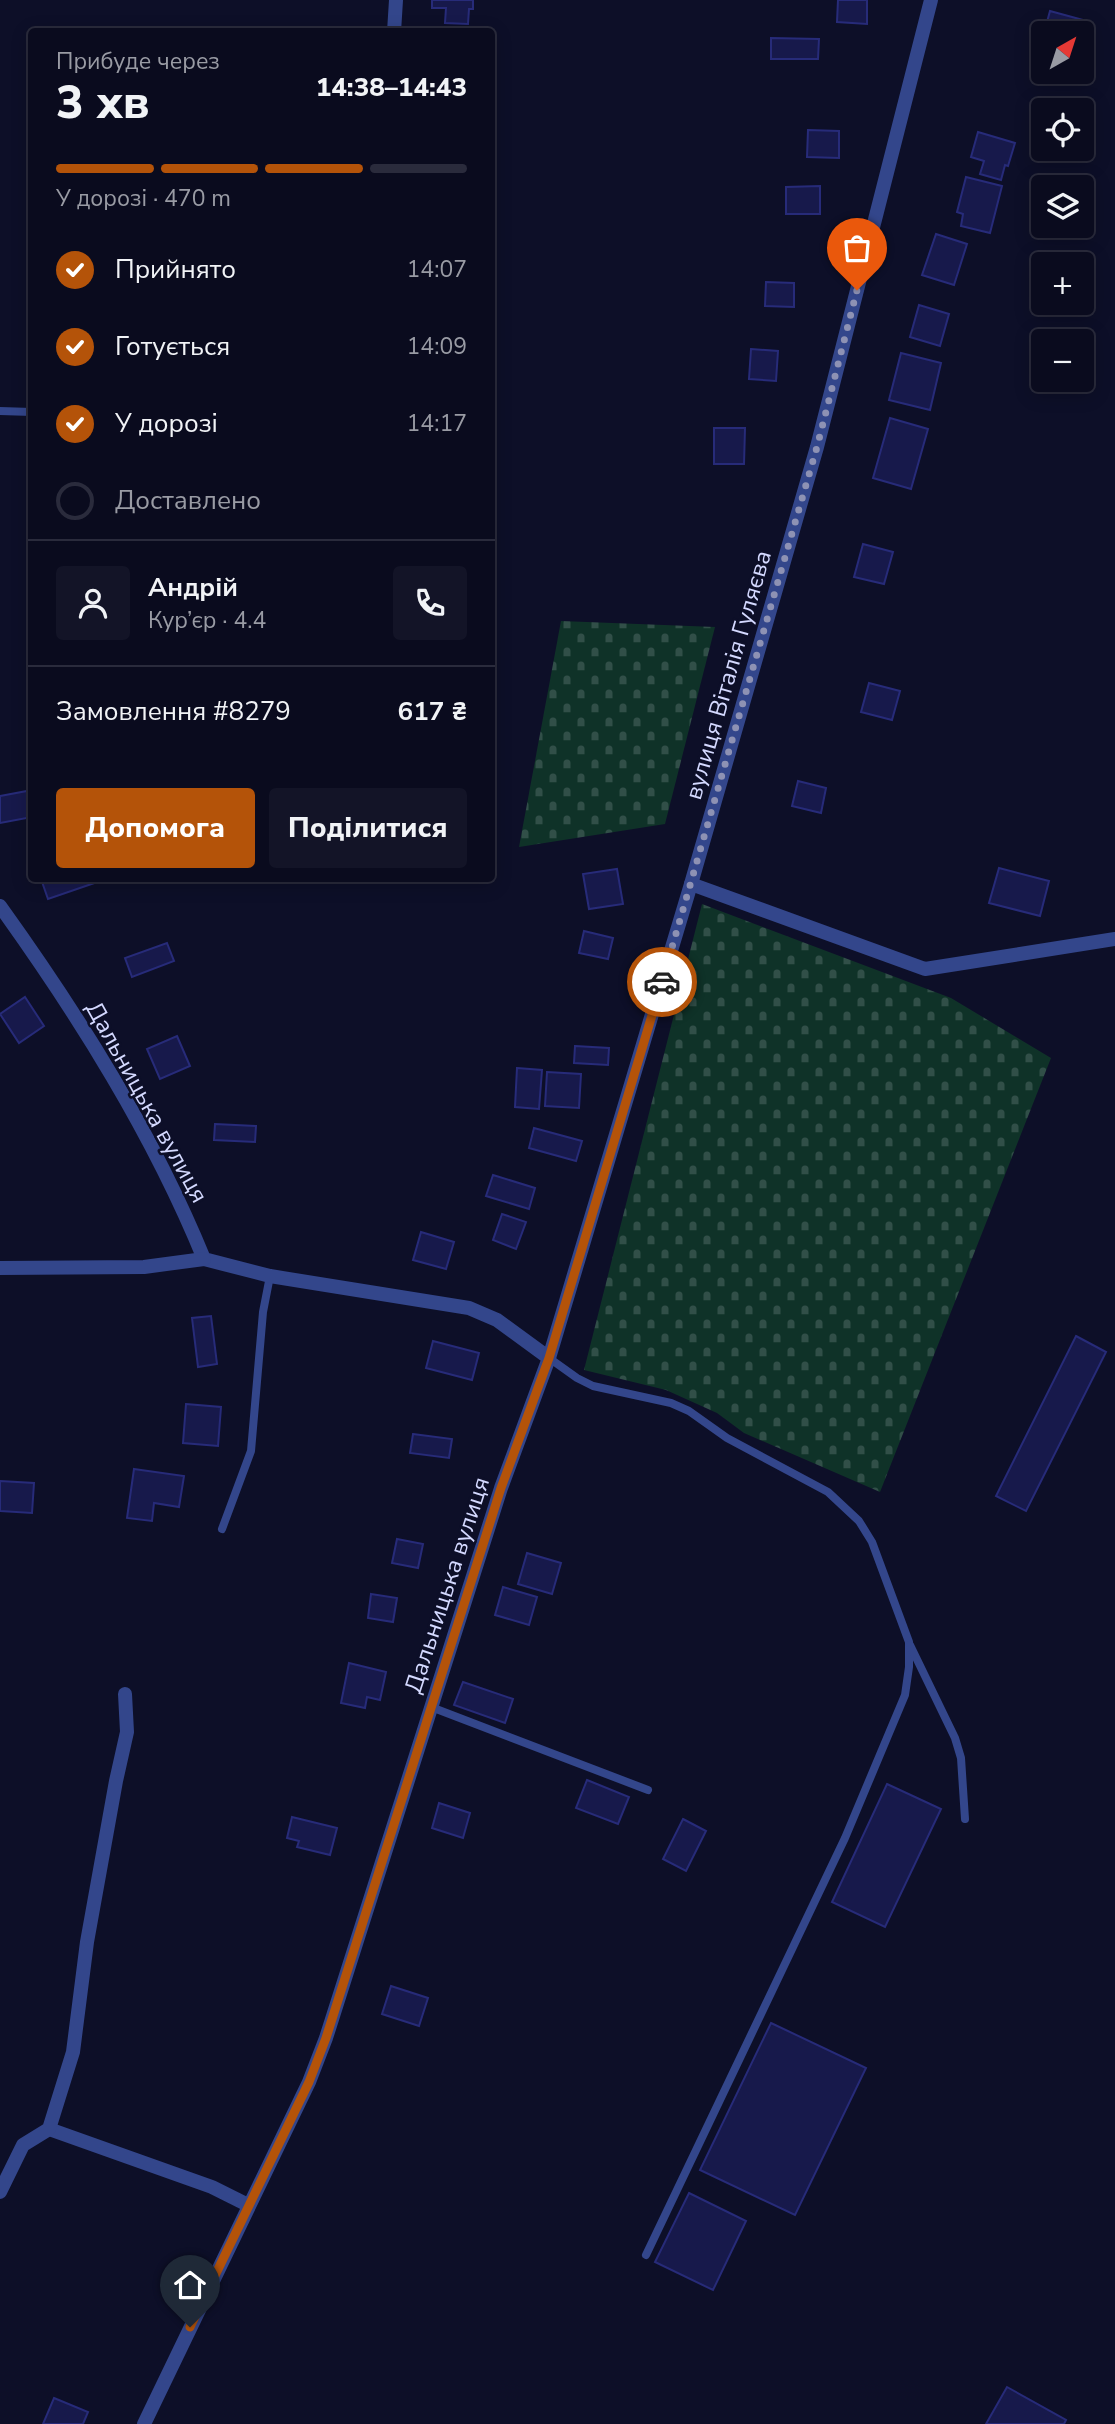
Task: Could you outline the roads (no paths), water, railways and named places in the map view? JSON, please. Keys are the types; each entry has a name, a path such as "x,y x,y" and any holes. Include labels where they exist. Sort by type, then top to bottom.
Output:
{"street":[{"path":"394,28 396,0"},
{"name":"вулиця Віталія Гуляєва","path":"549,1358 691,884 817,447 931,0"},
{"path":"691,884 926,969 1115,939"},
{"name":"Дальницька вулиця","path":"0,906 31,948 89,1040 151,1146 189,1221 204,1259"},
{"path":"0,1268 144,1267 204,1259 270,1276 468,1308 497,1320 549,1358"},
{"name":"Дальницька вулиця","path":"144,2424 309,2082 326,2038 501,1488 549,1358"},
{"path":"0,2192 23,2145 49,2129 73,2052 89,1928 127,1732 125,1694"},
{"path":"49,2129 212,2187 248,2205"}],"lane":[{"path":"0,411 28,412"},
{"path":"222,1529 250,1451 263,1312 270,1276"},
{"path":"549,1358 593,1386 671,1403 689,1411 727,1438 828,1492 859,1521 872,1542 909,1643 955,1738 961,1758 965,1819"},
{"path":"646,2255 845,1838 905,1695 909,1643"},
{"path":"431,1707 648,1790"}]}
